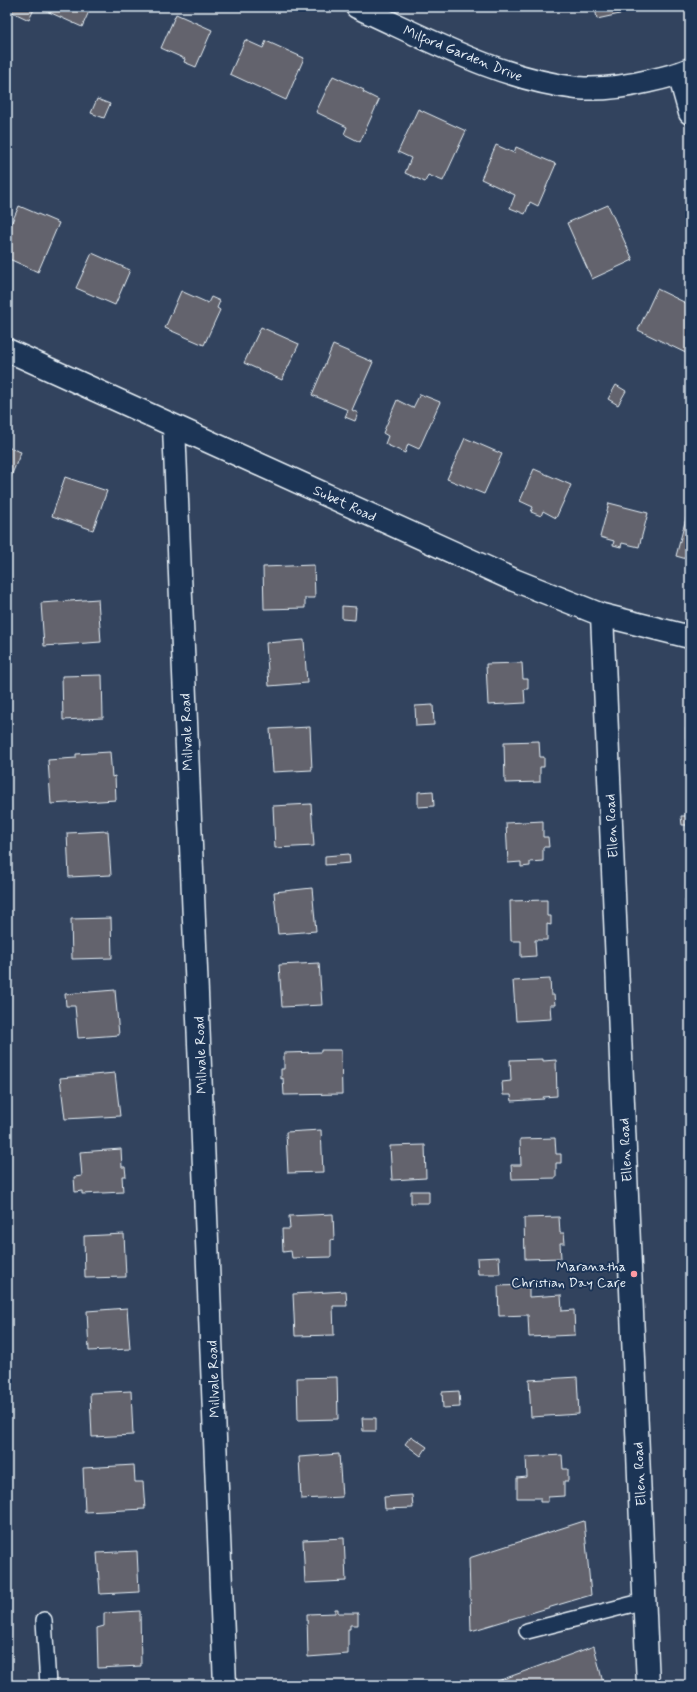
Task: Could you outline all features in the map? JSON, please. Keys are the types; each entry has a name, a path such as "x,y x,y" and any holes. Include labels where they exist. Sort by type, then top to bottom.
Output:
{"street":[{"name":"Milford Garden Drive","path":"357,7 476,61 528,79 579,88 628,86 685,71"},
{"path":"685,71 690,113"},
{"name":"Subet Road","path":"7,350 514,580 602,615 690,637"},
{"name":"Millvale Road","path":"174,426 225,1685"},
{"name":"Ellen Road","path":"602,615 648,1685"}],"lane":[{"path":"527,1631 645,1601"},
{"path":"44,1620 48,1685"}],"building":[{"path":"12,7 35,7 29,20 10,11"},
{"path":"38,7 91,7 82,27"},
{"path":"595,7 640,7 637,8 638,10 597,19"},
{"path":"176,14 212,30 196,67 184,62 185,59 161,48"},
{"path":"245,40 263,48 266,41 304,58 286,100 230,74"},
{"path":"333,76 364,90 363,92 379,100 360,142 344,134 347,127 316,112"},
{"path":"97,99 110,104 104,118 91,113"},
{"path":"418,109 466,131 443,181 428,175 425,182 405,173 411,158 398,152"},
{"path":"496,145 514,153 516,147 556,164 538,206 530,202 525,214 510,208 515,195 481,179"},
{"path":"608,205 633,260 592,279 567,223"},
{"path":"19,206 59,223 38,272 7,258 7,233"},
{"path":"92,253 130,270 115,305 76,288"},
{"path":"657,289 690,305 690,355 638,330"},
{"path":"181,291 208,303 211,297 220,301 217,308 220,310 204,345 165,328"},
{"path":"261,327 299,344 282,380 244,363"},
{"path":"333,345 373,362 352,410 358,413 355,421 345,417 348,410 312,395"},
{"path":"616,385 626,391 618,405 608,399"},
{"path":"420,394 440,402 419,449 408,444 405,453 385,444 388,436 383,433 397,400 413,408"},
{"path":"465,438 502,454 484,494 447,479"},
{"path":"7,447 21,452 7,486"},
{"path":"534,469 571,485 556,518 543,511 541,516 531,512 533,507 520,501"},
{"path":"65,477 107,491 93,530 52,516"},
{"path":"609,503 648,513 639,547 622,543 621,547 613,545 614,541 600,537"},
{"path":"690,507 690,560 676,556"},
{"path":"314,565 315,598 305,598 305,608 264,609 263,567"},
{"path":"98,599 101,642 44,646 41,603"},
{"path":"342,606 356,607 355,620 342,619"},
{"path":"304,640 307,683 269,686 266,643"},
{"path":"522,663 523,679 528,679 528,689 524,689 525,703 488,705 486,664"},
{"path":"102,675 103,718 63,720 62,676"},
{"path":"433,705 434,725 416,726 415,706"},
{"path":"310,727 312,770 273,772 270,729"},
{"path":"686,728 690,728 690,738 686,738"},
{"path":"539,741 540,757 544,757 544,767 540,767 540,782 505,783 504,742"},
{"path":"110,752 112,777 115,776 116,800 51,804 48,760 76,758 76,754"},
{"path":"433,791 434,806 418,807 418,792"},
{"path":"686,801 690,801 690,841 688,841 687,825 682,825 681,816 686,816"},
{"path":"311,804 314,846 275,848 273,806"},
{"path":"543,821 543,837 548,837 549,847 543,847 543,861 530,862 530,866 521,867 521,862 508,863 506,823"},
{"path":"108,831 111,875 69,877 67,833"},
{"path":"349,854 350,863 325,865 325,856"},
{"path":"689,885 690,909 685,909 685,900 689,900"},
{"path":"312,888 316,931 278,934 274,892"},
{"path":"547,900 547,916 551,916 551,925 547,924 547,940 535,940 536,956 521,957 521,941 511,941 510,901"},
{"path":"111,918 112,958 72,959 71,919"},
{"path":"319,963 322,1005 282,1007 279,965"},
{"path":"550,979 551,995 554,995 555,1005 550,1005 551,1019 516,1021 513,981"},
{"path":"688,984 690,984 690,993 689,993"},
{"path":"115,990 119,1035 78,1038 75,1006 66,1006 65,994"},
{"path":"321,1050 341,1050 342,1094 284,1095 281,1069 284,1069 284,1053 321,1052"},
{"path":"543,1059 543,1061 556,1060 557,1096 543,1097 544,1099 512,1101 511,1095 503,1095 502,1082 511,1081 510,1060"},
{"path":"115,1073 120,1116 65,1119 60,1078"},
{"path":"321,1130 323,1172 288,1173 286,1132"},
{"path":"555,1138 556,1154 561,1154 561,1163 556,1163 556,1178 512,1179 511,1165 521,1165 520,1139"},
{"path":"425,1145 426,1178 392,1180 390,1146"},
{"path":"121,1149 122,1167 125,1167 126,1176 122,1176 123,1192 82,1194 82,1191 75,1192 74,1177 82,1176 80,1152"},
{"path":"411,1191 429,1191 429,1203 411,1203"},
{"path":"333,1214 334,1239 331,1240 331,1257 292,1258 291,1251 283,1252 282,1229 290,1229 289,1216"},
{"path":"559,1217 560,1233 564,1233 565,1243 560,1243 561,1258 525,1259 524,1218"},
{"path":"124,1234 126,1277 85,1278 84,1236"},
{"path":"499,1257 500,1274 478,1274 477,1258"},
{"path":"7,1270 10,1270 9,1281 7,1281"},
{"path":"529,1285 529,1297 561,1295 562,1311 574,1310 575,1335 529,1337 528,1315 499,1316 498,1286"},
{"path":"346,1291 347,1306 333,1306 334,1335 295,1336 293,1294"},
{"path":"127,1308 130,1349 89,1351 87,1311"},
{"path":"337,1377 338,1419 298,1420 297,1378"},
{"path":"577,1377 579,1414 531,1417 529,1380"},
{"path":"131,1391 133,1435 92,1437 90,1393"},
{"path":"459,1391 460,1407 443,1408 442,1392"},
{"path":"362,1418 376,1418 376,1431 363,1431"},
{"path":"411,1436 427,1447 421,1456 405,1444"},
{"path":"339,1454 342,1497 301,1499 299,1457"},
{"path":"562,1455 563,1469 568,1469 568,1481 564,1481 564,1496 548,1497 548,1502 540,1502 540,1498 517,1498 517,1478 527,1477 526,1457"},
{"path":"134,1465 135,1482 143,1482 145,1509 85,1512 83,1468"},
{"path":"412,1495 413,1508 385,1509 384,1497"},
{"path":"584,1521 591,1595 471,1631 469,1558"},
{"path":"344,1538 346,1581 305,1583 303,1540"},
{"path":"137,1551 139,1592 100,1594 97,1553"},
{"path":"335,1609 338,1609 338,1613 358,1613 358,1625 350,1625 350,1629 348,1629 348,1654 308,1657 307,1614 335,1613"},
{"path":"140,1611 141,1666 98,1668 97,1628 104,1626 104,1613"},
{"path":"594,1646 603,1683 597,1685 487,1685"}],"place":[{"name":"Maranatha Christian Day Care","path":"634,1274"}]}
